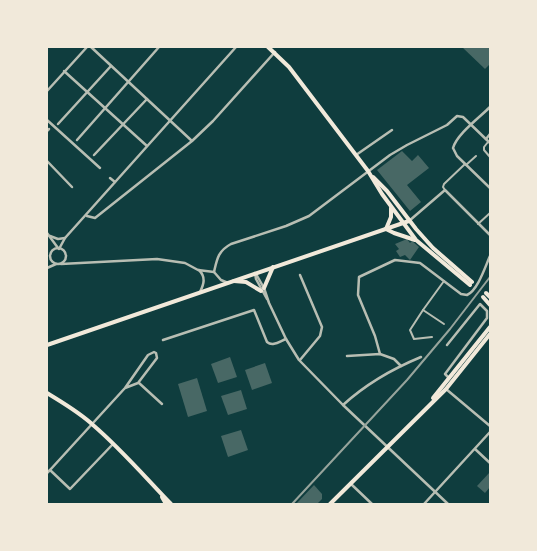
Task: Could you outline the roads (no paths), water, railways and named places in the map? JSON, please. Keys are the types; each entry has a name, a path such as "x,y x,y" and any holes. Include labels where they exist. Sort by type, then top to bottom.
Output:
{"main road":[{"path":"268,47 275,52 289,67 368,171 391,207 416,240 471,284 433,248 387,191 368,171"},
{"path":"386,228 391,217 391,207"},
{"path":"47,345 409,220"},
{"path":"386,228 394,233 416,240"},
{"path":"234,281 246,282 263,289 273,267"},
{"path":"490,297 484,295 490,305"},
{"path":"430,404 490,327"},
{"path":"330,504 446,389 490,334"},
{"path":"47,348 55,343"},
{"path":"47,393 93,425 170,504"},
{"path":"160,493 164,503"}],"street":[{"path":"47,91 87,47"},
{"path":"91,47 192,141"},
{"path":"77,140 159,47"},
{"path":"47,258 53,250 59,248 65,238 87,216 115,182 236,47"},
{"path":"87,216 95,218 192,141 213,121 275,52"},
{"path":"58,124 111,66"},
{"path":"64,71 147,146"},
{"path":"94,155 147,99"},
{"path":"490,107 470,125 454,143 453,148 457,156 490,188"},
{"path":"214,272 218,254 224,248 231,244 286,226 309,216 390,155 447,125 457,116 463,117 488,141"},
{"path":"47,120 100,168"},
{"path":"356,155 392,130"},
{"path":"490,134 484,147 484,150 490,157"},
{"path":"476,156 444,184 443,187 490,235"},
{"path":"47,161 72,187"},
{"path":"110,178 115,182"},
{"path":"409,220 445,190"},
{"path":"478,224 490,213"},
{"path":"47,233 66,256 61,264"},
{"path":"50,236 58,239 65,238"},
{"path":"50,254 50,259 56,264"},
{"path":"380,354 375,336 358,295 359,277 395,260 420,263 461,294 467,295 471,293 481,278 490,256"},
{"path":"47,268 56,264 157,259 185,263 198,270 204,276 204,281 200,292"},
{"path":"198,270 214,272 221,280 228,283"},
{"path":"256,273 286,339 300,360 343,405 448,504"},
{"path":"300,275 322,327 320,336 300,360"},
{"path":"432,337 414,339 410,330 444,281"},
{"path":"447,345 480,304 487,311 487,318 445,374 449,378"},
{"path":"163,340 254,310 267,342 273,344 286,339"},
{"path":"423,310 444,324"},
{"path":"47,473 126,388 148,355 154,352 156,353 157,358 138,383 126,388"},
{"path":"347,356 380,354 394,358 401,366"},
{"path":"343,405 374,380 421,357"},
{"path":"138,383 162,404"},
{"path":"446,389 490,426"},
{"path":"424,504 490,432"},
{"path":"50,470 70,489 113,444"},
{"path":"475,449 490,463"},
{"path":"350,484 372,504"}],"railway":[{"path":"292,504 407,380 450,329 490,277"}]}
